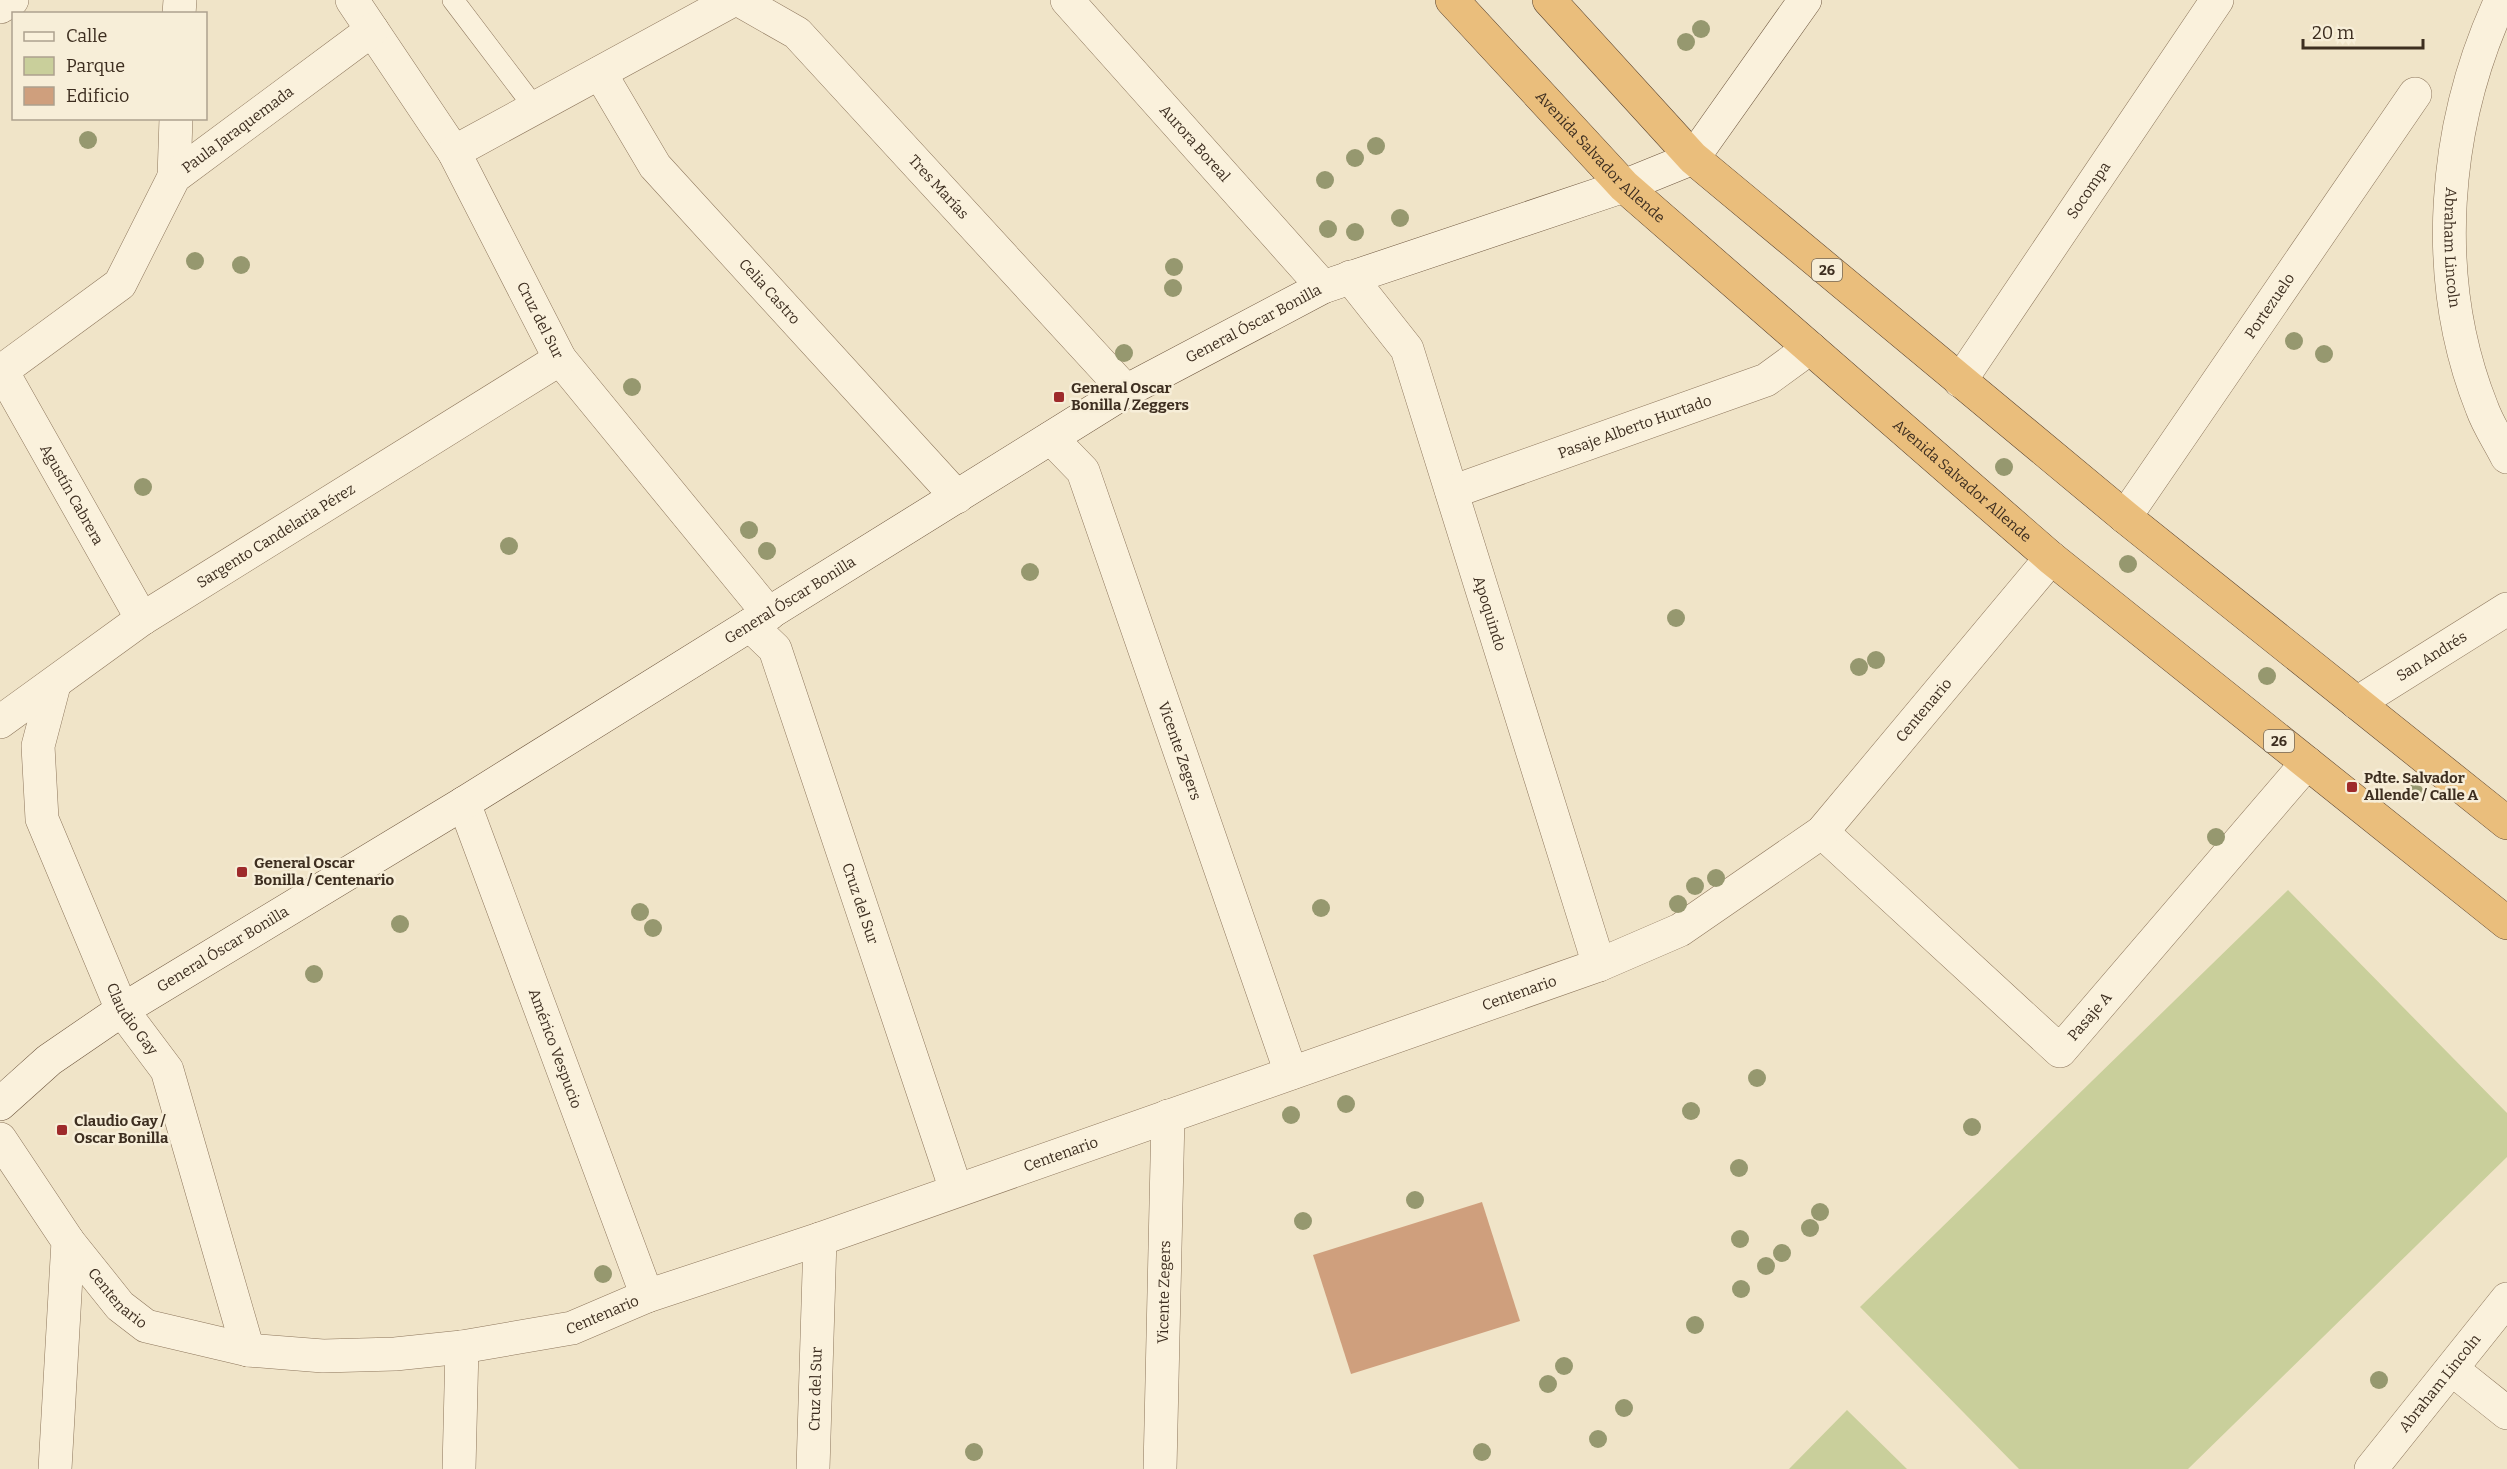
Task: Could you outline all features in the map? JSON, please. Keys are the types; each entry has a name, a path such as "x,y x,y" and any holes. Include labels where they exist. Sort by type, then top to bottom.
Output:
{"highway":[{"name":"Avenida Salvador Allende","path":"1452,0 1624,186 2052,558 2507,923"},
{"name":"26","path":"1549,0 1694,158 2125,517 2507,823"}],"street":[{"path":"0,8 12,0"},
{"name":"Cruz del Sur","path":"352,0 454,152 560,359 760,619 775,649 956,1190"},
{"path":"454,152 733,0"},
{"name":"Tres Marías","path":"740,0 797,33 1125,391"},
{"name":"Aurora Boreal","path":"1067,0 1337,282"},
{"path":"1694,158 1805,0"},
{"name":"Socompa","path":"1960,381 2217,0"},
{"name":"Abraham Lincoln","path":"2501,0 2484,39 2463,110 2453,172 2450,256 2456,307 2466,359 2482,409 2507,457"},
{"name":"Paula Jaraquemada","path":"1,371 120,284 146,237 174,177 372,30"},
{"name":"Celia Castro","path":"600,73 656,166 957,496"},
{"name":"Portezuelo","path":"2125,517 2415,94"},
{"path":"174,177 176,120"},
{"name":"General Óscar Bonilla","path":"0,1104 49,1060 122,1010 464,803 1125,391 1337,282 1624,186 1694,158"},
{"name":"Apoquindo","path":"1337,282 1407,349 1599,965"},
{"name":"Pasaje Alberto Hurtado","path":"1452,492 1766,380 1810,348"},
{"name":"Sargento Candelaria Pérez","path":"0,722 142,620 560,359"},
{"name":"Agustín Cabrera","path":"1,371 142,620"},
{"name":"Vicente Zegers","path":"1051,438 1083,471 1291,1073"},
{"name":"Centenario","path":"0,1139 68,1241 120,1306 146,1326 248,1350 323,1356 395,1354 462,1347 572,1328 647,1296 820,1239 1599,965 1680,930 1822,832 2052,558"},
{"name":"San Andrés","path":"2357,703 2507,609"},
{"name":"Claudio Gay","path":"54,685 38,746 42,819 122,1010 167,1070 248,1350"},
{"name":"Pasaje A","path":"1822,832 2060,1051 2307,763"},
{"name":"Américo Vespucio","path":"464,803 647,1296"},
{"name":"Vicente Zegers","path":"1160,1469 1168,1116"},
{"name":"Cruz del Sur","path":"813,1469 820,1239"},
{"path":"55,1469 68,1241"},
{"name":"Abraham Lincoln","path":"2371,1469 2453,1370 2507,1299"},
{"path":"459,1469 462,1347"},
{"path":"2453,1370 2507,1413"}],"lane":[{"path":"453,0 536,108"}],"green space":[{"path":"2288,890 2507,1113 2507,1157 2188,1469 2019,1469 1860,1307"},
{"path":"1847,1410 1907,1469 1789,1469"}],"building":[{"path":"1482,1202 1520,1321 1351,1374 1313,1255"}],"place":[{"name":"General Oscar Bonilla / Zeggers","path":"1059,397"},
{"name":"Pdte. Salvador Allende / Calle A","path":"2352,787"},
{"name":"General Oscar Bonilla / Centenario","path":"242,872"},
{"name":"Claudio Gay / Oscar Bonilla","path":"62,1130"}]}
